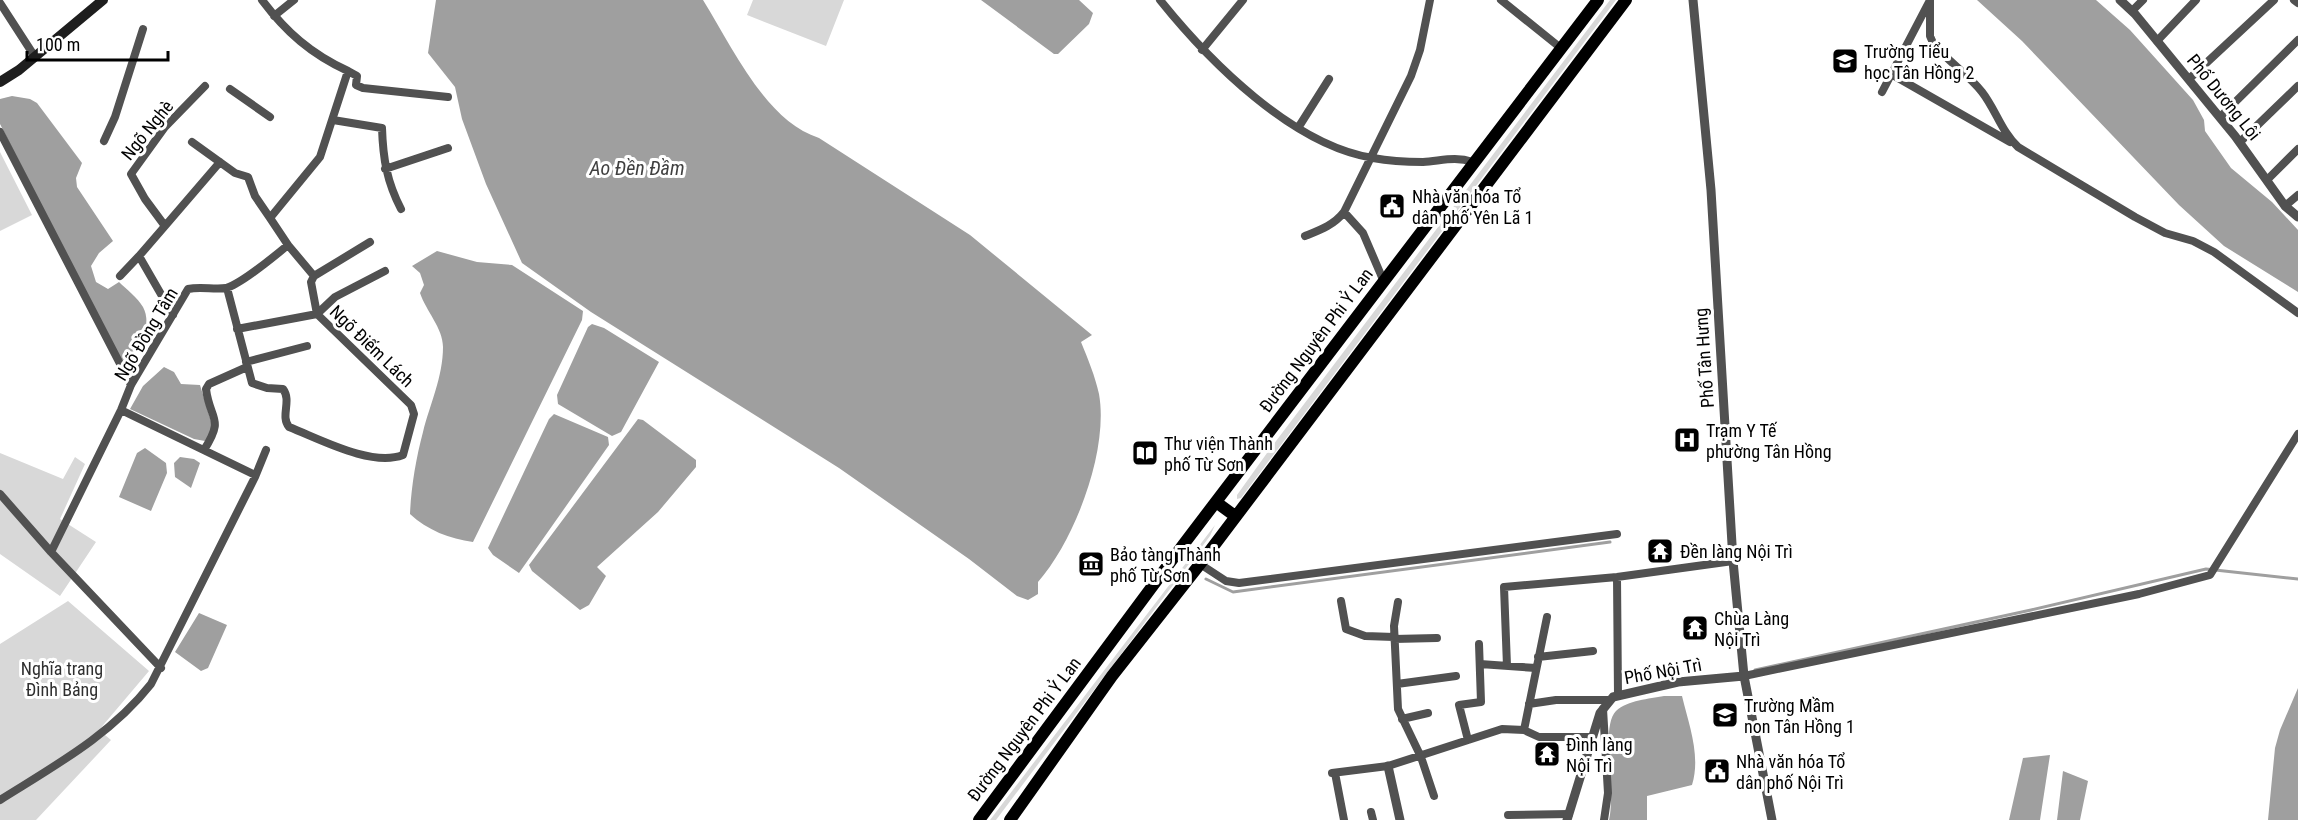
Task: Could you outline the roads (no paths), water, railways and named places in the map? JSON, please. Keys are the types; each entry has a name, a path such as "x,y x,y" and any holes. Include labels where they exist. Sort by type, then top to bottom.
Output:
{"main road":[{"path":"0,82 35,57 103,0"},
{"name":"Đường Nguyên Phi Ỷ Lan","path":"979,820 1216,501 1598,0"},
{"path":"1010,820 1112,676 1200,564 1626,0"},
{"path":"1216,501 1235,516"}],"street":[{"path":"262,0 288,33 306,47 357,76 356,85 363,88 447,97"},
{"path":"274,16 294,0"},
{"path":"1160,0 1202,50 1235,81 1298,128 1345,151 1372,158 1424,162 1456,158 1473,162"},
{"path":"1202,50 1243,0"},
{"path":"1305,236 1324,229 1338,220 1344,212 1417,62 1430,0"},
{"path":"1501,0 1562,49"},
{"name":"Phố Tân Hưng","path":"1694,0 1711,190 1733,561 1744,676 1772,820"},
{"name":"Phố Dương Lôi","path":"2120,0 2132,11 2189,79 2240,142 2285,206 2298,217"},
{"path":"2132,11 2143,0"},
{"path":"2157,40 2196,0"},
{"path":"2189,79 2274,0"},
{"path":"2294,0 2298,3"},
{"path":"1882,92 1930,1"},
{"path":"1930,1 1929,36 1933,43 1982,92 1994,109 2006,135 2018,147"},
{"path":"0,3 35,57"},
{"path":"104,141 115,117 143,29"},
{"path":"2220,117 2298,40"},
{"path":"270,218 320,157 348,71"},
{"path":"1892,74 2134,217 2165,233 2193,240 2214,252 2298,313"},
{"path":"1298,128 1329,79"},
{"name":"Ngõ Nghè","path":"165,226 145,199 131,174 165,127 205,86"},
{"path":"2240,142 2298,87"},
{"path":"230,89 270,117"},
{"path":"333,120 382,128 385,169 401,209"},
{"path":"0,132 131,385"},
{"path":"192,142 235,173 248,177 255,196 288,245 314,276 370,242"},
{"path":"385,169 448,148"},
{"path":"2266,180 2298,149"},
{"path":"120,276 140,256 220,162"},
{"path":"2285,206 2298,195"},
{"path":"1344,212 1363,233 1384,282"},
{"path":"247,365 227,288 288,245"},
{"path":"140,256 173,315"},
{"path":"237,329 317,314 335,297 385,271"},
{"name":"Ngõ Điếm Lách","path":"247,365 252,383 267,388 283,389 288,399 286,423 290,427 351,452 392,459 404,455 414,414 411,405 317,314 311,282 314,276"},
{"name":"Ngõ Đồng Tâm","path":"51,552 131,385 188,289 200,286 227,288"},
{"path":"204,450 216,433 206,389 209,384 247,365 307,346"},
{"path":"121,410 255,474"},
{"path":"1744,676 2127,597 2210,575 2298,434"},
{"path":"0,800 95,738 140,698 161,668 266,450"},
{"path":"0,494 51,552 161,668"},
{"path":"1200,564 1226,581 1239,583 1617,534"},
{"path":"1507,666 1504,587 1617,577 1733,561"},
{"path":"1529,704 1556,700 1614,698 1617,577"},
{"path":"1341,601 1346,629 1365,636 1437,638"},
{"path":"1398,602 1394,638 1398,709 1420,757 1434,796"},
{"path":"1524,730 1547,617"},
{"path":"1468,740 1459,705 1481,702 1479,644"},
{"path":"1538,657 1593,651"},
{"path":"1480,664 1536,668"},
{"path":"1396,684 1456,676"},
{"name":"Phố Nội Trì","path":"1568,817 1592,737 1603,709 1614,698 1678,682 1744,676"},
{"path":"1603,709 1608,793 1604,820"},
{"path":"1402,719 1428,713"},
{"path":"1344,820 1333,773 1388,766 1502,729 1524,730 1539,737 1592,737"},
{"path":"1388,766 1400,820"},
{"path":"1508,815 1568,817"}],"water":[{"name":"Ao Đền Đầm","path":"436,0 703,0 752,80 782,116 970,235 1092,335 1081,342 1099,394 1101,416 1094,467 1065,543 1038,582 1038,594 1028,600 1017,596 969,559 839,468 591,312 522,263 486,184 462,119 455,87 428,53"},
{"path":"981,0 1079,0 1093,13 1089,24 1058,54 1054,54"},
{"path":"1977,0 2096,0 2130,30 2193,100 2204,120 2205,131 2231,168 2272,202 2298,230 2298,292 2224,246 2179,205 2022,41"},
{"path":"12,96 30,99 37,103 82,163 76,178 77,187 113,241 99,253 91,266 96,282 108,289 119,282 135,297 146,314 146,331 143,340 135,356 123,366 0,124 0,99"},
{"path":"437,251 477,262 512,265 583,311 582,320 473,542 439,533 410,514 416,463 439,380 443,347 440,333 420,293 424,285 420,273 412,266"},
{"path":"592,324 604,328 659,362 621,432 612,436 558,404 557,395 588,327"},
{"path":"164,367 174,372 181,384 200,385 214,431 205,441 194,439 130,409 143,386"},
{"path":"554,414 608,437 609,445 519,573 493,555 488,548 549,419"},
{"path":"638,419 643,420 696,460 696,467 658,512 597,567 606,576 589,605 580,610 532,571 529,565"},
{"path":"145,448 166,463 167,473 151,511 119,497 137,453"},
{"path":"180,457 194,459 200,463 191,488 175,477 174,463"},
{"path":"199,613 227,625 208,668 201,671 175,652"},
{"path":"2298,688 2298,820 2268,820 2275,748"},
{"path":"1664,696 1682,696 1695,752 1692,785 1647,796 1647,820 1609,820 1611,719 1616,711 1626,704"},
{"path":"2050,755 2040,820 2009,820 2023,758"},
{"path":"2063,771 2088,781 2080,820 2057,820"}],"waterway":[{"path":"1206,579 1233,592 1610,542"},
{"path":"1755,670 2206,569 2298,579"}],"place":[{"name":"Trường Tiểu học Tân Hồng 2","path":"1845,61"},
{"name":"Nhà văn hóa Tổ dân phố Yên Lã 1","path":"1392,206"},
{"name":"Trạm Y Tế phường Tân Hồng","path":"1687,440"},
{"name":"Thư viện Thành phố Từ Sơn","path":"1145,453"},
{"name":"Đền làng Nội Trì","path":"1660,551"},
{"name":"Bảo tàng Thành phố Từ Sơn","path":"1091,564"},
{"name":"Chùa Làng Nội Trì","path":"1695,628"},
{"name":"Trường Mầm non Tân Hồng 1","path":"1725,715"},
{"name":"Đình làng Nội Trì","path":"1547,754"},
{"name":"Nhà văn hóa Tổ dân phố Nội Trì","path":"1717,771"}],"park label":[{"name":"Nghĩa trang Đình Bảng","path":"62,678"}]}
